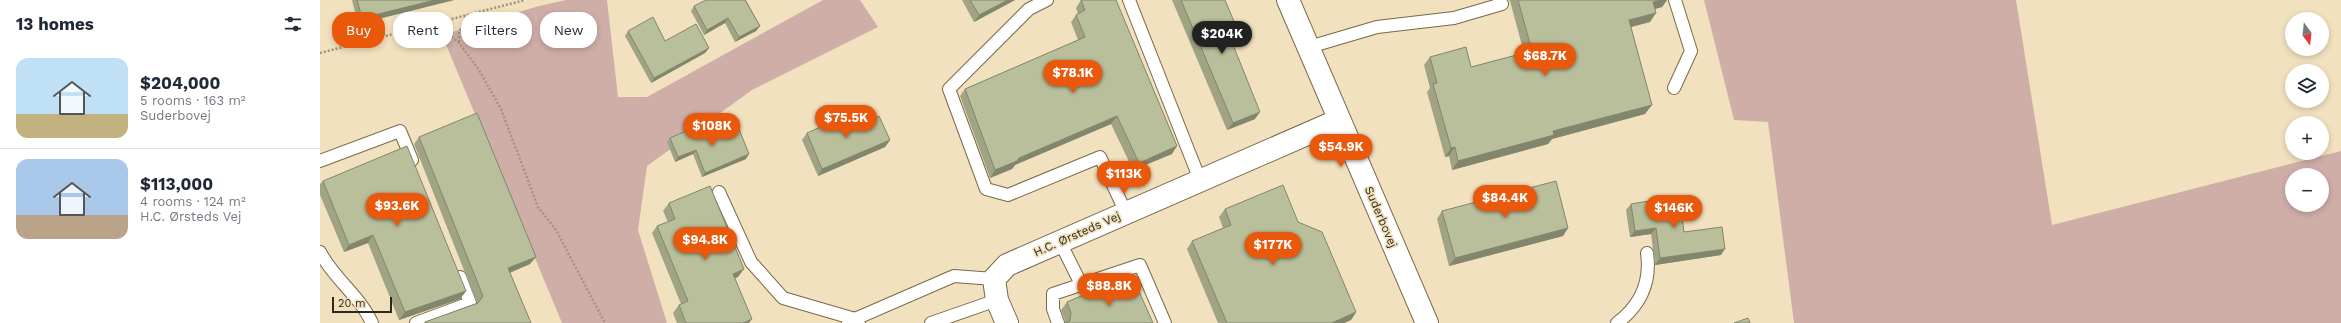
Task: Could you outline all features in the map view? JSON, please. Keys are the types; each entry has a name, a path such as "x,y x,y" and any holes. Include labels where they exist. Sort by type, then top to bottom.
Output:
{"street":[{"name":"Suderbovej","path":"1288,0 1427,323"},
{"name":"H.C. Ørsteds Vej","path":"995,289 1007,265 1339,120"},
{"path":"995,289 1007,323"}],"lane":[{"path":"1047,0 1028,9 949,90 986,189 1008,195 1100,157 1126,213"},
{"path":"1128,0 1200,180"},
{"path":"1674,88 1691,51 1675,0"},
{"path":"1309,48 1377,27 1454,18 1502,4"},
{"path":"320,162 400,131 417,174"},
{"path":"719,192 751,262 783,298 853,322 954,276 995,289"},
{"path":"1060,242 1081,284"},
{"path":"320,252 327,265 365,307 372,323"},
{"path":"1617,323 1633,308 1644,292 1648,280 1647,253"},
{"path":"1058,323 1053,310 1053,294 1140,265 1164,323"},
{"path":"416,323 470,303 455,267"},
{"path":"931,323 995,289"}],"path":[{"path":"478,12 525,0"},
{"path":"459,43 459,33 461,28"},
{"path":"320,54 393,34"},
{"path":"453,38 459,43 479,70 501,109 538,207 556,230 605,323"}],"shaded area":[{"path":"566,0 607,0 618,97 647,97 823,0 860,0 878,27 752,90 647,166 638,230 667,323 562,323 447,48 453,48 453,32 461,29 461,48 532,48 532,12 519,12"},
{"path":"1704,0 2016,0 2052,225 2306,160 2329,160 2329,154 2341,151 2341,323 1794,323 1768,122 1734,120"}],"building":[{"path":"357,0 435,0 385,12 360,12"},
{"path":"706,0 745,0 760,26 739,37 728,18 707,30 694,6"},
{"path":"970,0 1008,0 979,15"},
{"path":"1081,0 1116,0 1177,146 1139,163 1117,116 1019,158 1017,161 995,170 965,89 1085,37 1076,15 1085,10"},
{"path":"1181,0 1225,0 1238,31 1229,35 1260,112 1233,123"},
{"path":"1518,0 1662,0 1653,2 1656,13 1629,20 1652,105 1553,131 1554,135 1458,161 1455,147 1451,148 1433,84 1437,83 1430,57 1466,47 1471,67 1532,51"},
{"path":"653,17 665,41 696,24 709,48 654,78 628,31"},
{"path":"477,113 536,257 508,268 531,323 425,323 478,303 483,296 419,137"},
{"path":"859,113 864,123 879,116 890,140 822,169 807,133 845,116 846,119"},
{"path":"717,124 721,136 739,129 749,154 705,173 696,150 678,157 670,138 686,131 688,136"},
{"path":"407,146 466,291 405,312 373,235 349,245 323,181"},
{"path":"1556,181 1568,228 1455,258 1442,211"},
{"path":"1283,185 1298,222 1322,232 1356,312 1332,323 1227,323 1192,241 1231,225 1225,209"},
{"path":"710,186 744,269 733,274 752,319 743,323 686,323 679,305 688,301 657,226 675,219 669,203"},
{"path":"1679,196 1684,232 1722,227 1725,249 1660,258 1656,228 1635,231 1631,204"},
{"path":"1114,282 1119,294 1137,287 1153,323 1066,323 1070,321 1071,313 1067,302"},
{"path":"1748,318 1750,323 1734,323"}]}
